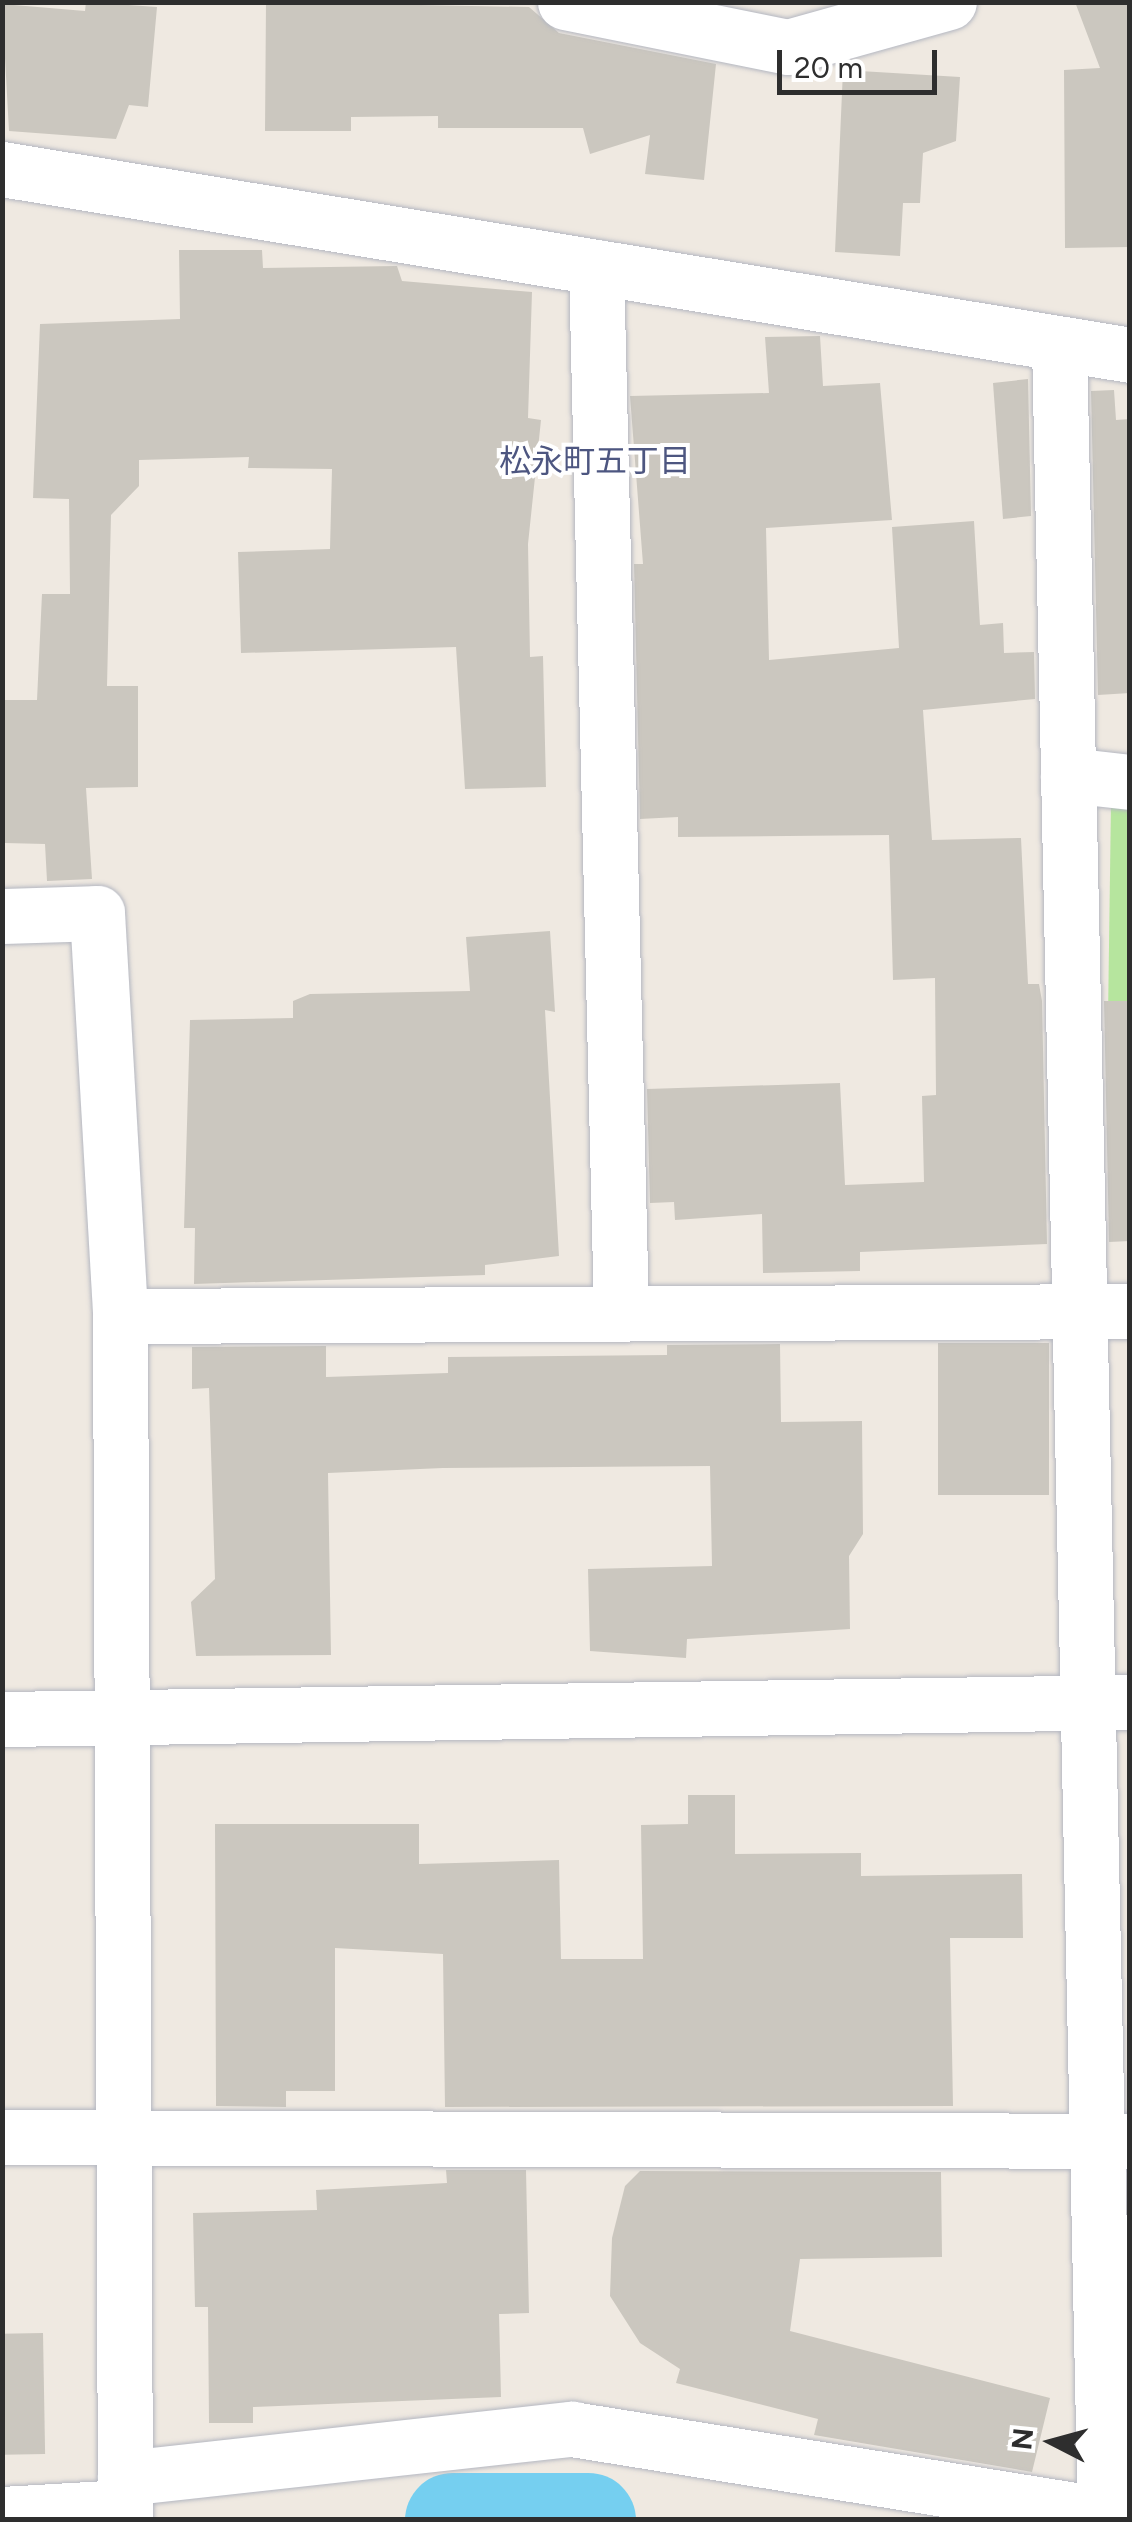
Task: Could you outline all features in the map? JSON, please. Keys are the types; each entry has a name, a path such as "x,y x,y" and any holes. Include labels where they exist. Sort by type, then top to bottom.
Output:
{"street":[{"path":"565,2 788,47 949,2"},
{"path":"2,169 1130,355"},
{"path":"596,267 621,1314"},
{"path":"2,2514 125,2502 572,2429 1117,2517 1112,1703 1104,1311 1068,776 1059,344"},
{"path":"1068,776 1130,782"},
{"path":"2,916 97,913 120,1316 126,1715 120,2136 125,2502"},
{"path":"120,1316 1104,1311"},
{"path":"2,1720 126,1715 1112,1703"},
{"path":"2,2137 1114,2141"}],"green space":[{"path":"1111,803 1129,805 1130,1017 1108,1017"}],"building":[{"path":"86,2 157,7 148,107 129,105 116,139 9,131 2,4 85,11"},
{"path":"266,2 529,7 559,33 716,64 704,180 645,174 650,135 590,154 583,128 438,128 438,116 351,117 351,131 265,131"},
{"path":"1075,2 1130,2 1130,247 1065,248 1064,70 1100,68"},
{"path":"843,70 960,77 956,141 923,153 920,203 903,203 900,256 835,252"},
{"path":"179,250 262,250 263,268 397,266 402,281 532,292 528,418 541,420 528,544 530,657 543,656 546,787 465,789 456,647 241,653 238,552 330,549 332,469 248,468 249,457 139,460 139,486 111,515 107,686 138,686 138,787 86,788 92,879 47,881 45,844 5,843 2,700 37,700 42,594 70,594 69,499 33,498 40,324 180,319"},
{"path":"820,336 823,386 880,383 892,520 766,528 769,660 899,648 892,527 974,521 980,625 1003,623 1004,653 1034,652 1035,699 923,710 932,840 1021,838 1028,984 1039,984 1042,1001 1047,1244 860,1252 860,1271 763,1273 762,1214 675,1220 674,1202 650,1203 647,1089 840,1083 845,1185 924,1182 922,1096 936,1095 935,978 893,980 889,835 678,837 678,817 640,819 634,564 643,564 630,396 769,393 765,337"},
{"path":"1028,379 1031,516 1003,519 993,383"},
{"path":"1114,390 1116,420 1130,419 1130,693 1098,695 1091,391"},
{"path":"550,931 555,1012 545,1010 559,1256 485,1265 485,1275 194,1284 195,1228 184,1228 190,1020 293,1018 293,1001 310,994 470,991 466,937"},
{"path":"1104,1001 1130,1001 1130,1241 1109,1242"},
{"path":"938,1343 1049,1343 1049,1495 938,1495"},
{"path":"780,1344 781,1422 862,1421 863,1534 849,1556 850,1629 687,1639 686,1658 590,1651 588,1569 712,1566 710,1466 443,1468 328,1473 331,1655 196,1656 191,1602 215,1579 209,1388 192,1389 192,1347 326,1346 326,1377 448,1373 448,1357 667,1355 667,1345"},
{"path":"688,1795 735,1795 735,1854 861,1853 861,1876 1022,1874 1023,1938 950,1938 953,2106 445,2107 443,1954 335,1948 335,2091 286,2091 286,2107 216,2106 215,1824 419,1824 419,1864 559,1860 561,1959 643,1959 641,1825 688,1824"},
{"path":"446,2170 526,2170 529,2313 499,2314 501,2397 253,2407 253,2423 209,2423 208,2307 195,2307 193,2213 317,2210 316,2190 447,2183"},
{"path":"640,2171 941,2172 942,2257 800,2259 790,2331 1050,2398 1032,2472 814,2435 818,2419 676,2383 680,2369 640,2343 610,2296 612,2238 625,2186"},
{"path":"43,2333 45,2454 4,2455 2,2334"}],"waterway":[{"path":"452,2520 588,2520"}],"district":[{"name":"松永町五丁目","path":"595,461"}]}
